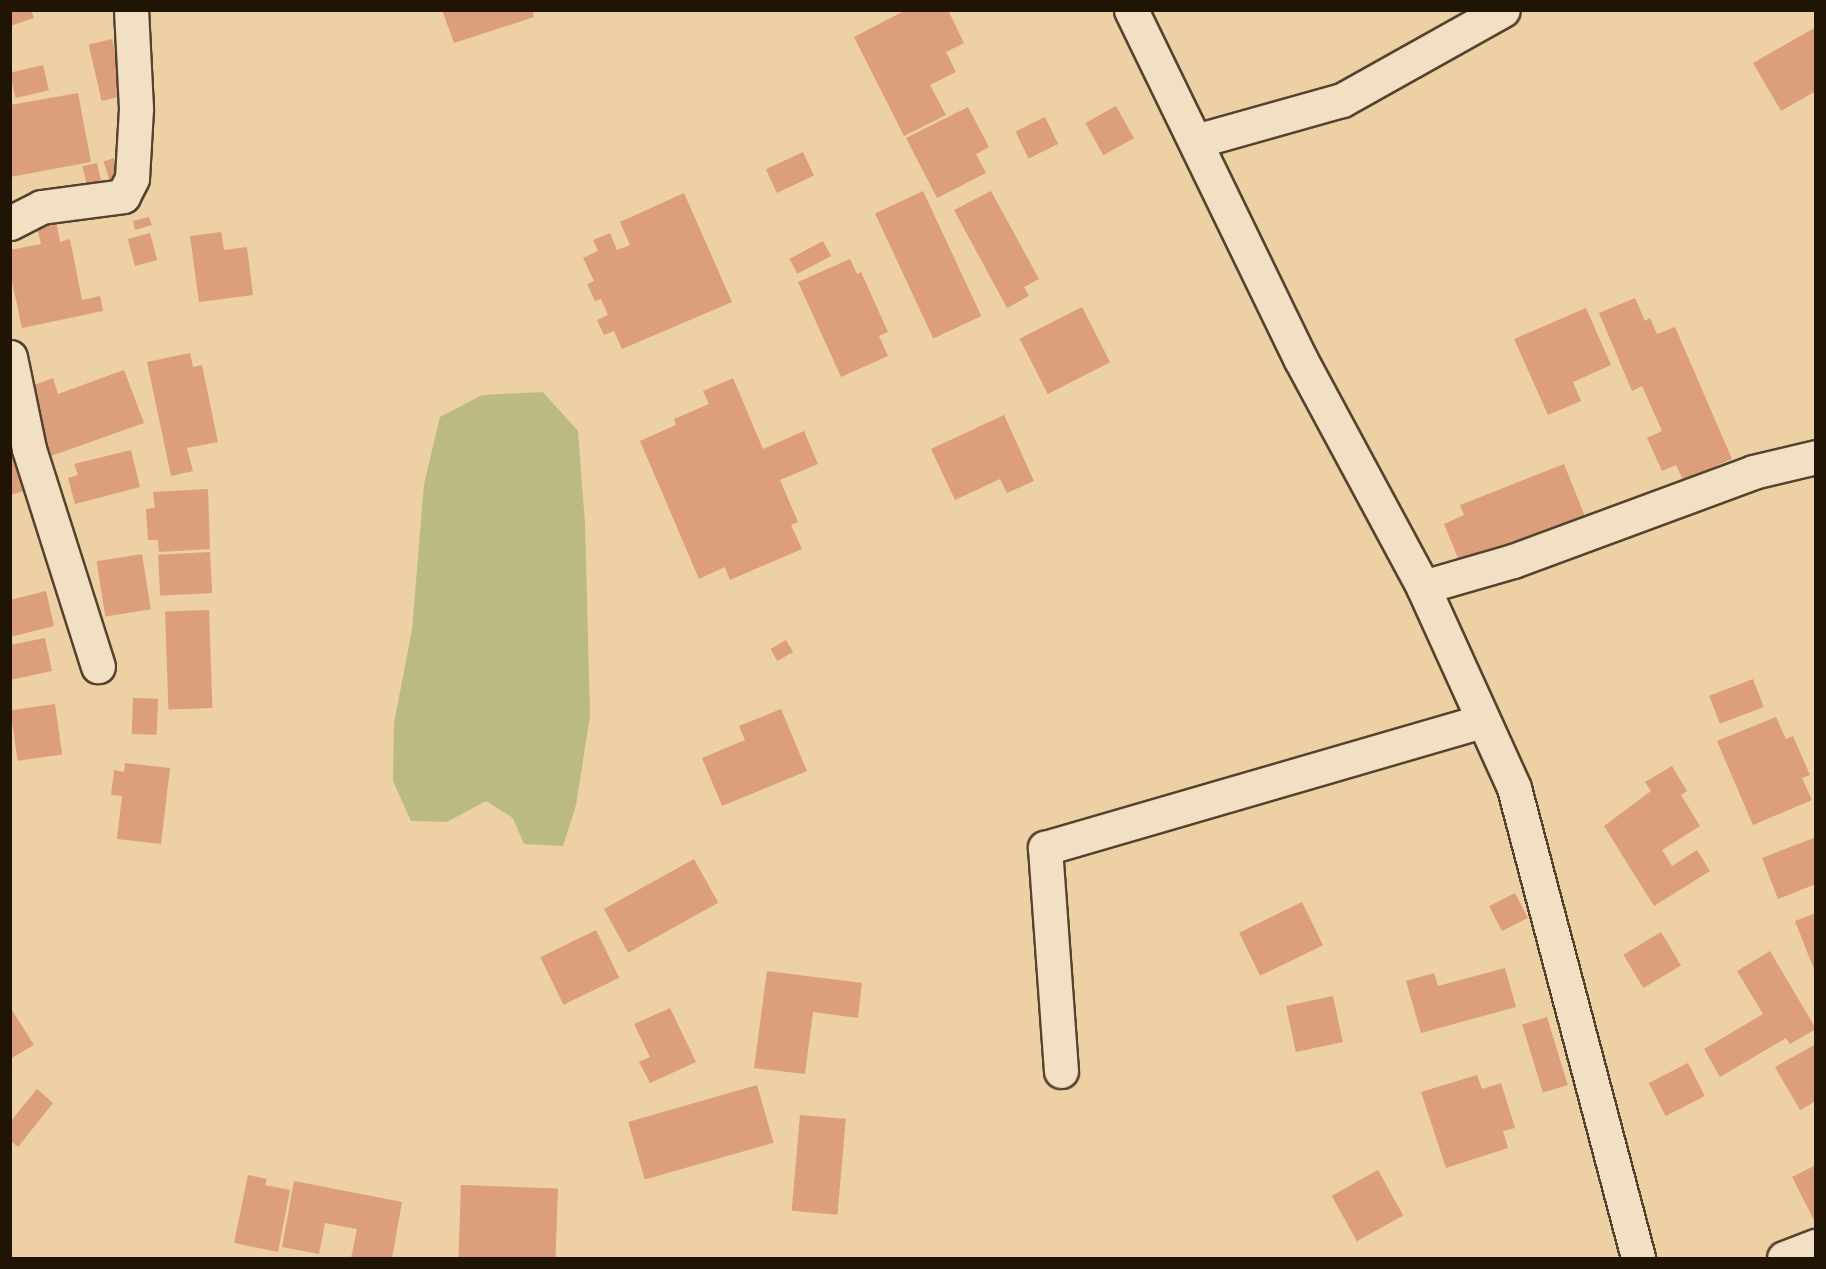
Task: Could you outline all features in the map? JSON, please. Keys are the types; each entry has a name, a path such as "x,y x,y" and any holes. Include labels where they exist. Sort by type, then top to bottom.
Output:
{"street":[{"path":"10,223 41,207 123,196 132,178 136,108 131,10"},
{"path":"1131,10 1301,360 1423,587 1481,721 1514,788 1638,1258"},
{"path":"1196,141 1342,100 1503,10"},
{"path":"10,357 29,449 98,666"},
{"path":"1423,587 1513,561 1753,472 1815,457"},
{"path":"1061,1071 1045,848 1481,721"},
{"path":"1784,1258 1815,1246"}],"shaded area":[{"path":"543,392 578,431 585,523 590,716 576,805 563,846 524,844 513,818 486,801 447,822 411,821 393,781 394,723 412,630 424,484 440,417 482,395"}],"building":[{"path":"10,10 31,10 34,18 10,26"},
{"path":"442,10 532,10 534,17 454,43"},
{"path":"906,10 948,10 964,43 946,52 956,72 930,85 946,115 904,136 854,37"},
{"path":"1816,27 1816,91 1781,111 1753,63"},
{"path":"112,39 125,96 102,101 89,44"},
{"path":"43,65 49,90 16,98 10,73"},
{"path":"78,93 91,162 10,177 10,105"},
{"path":"1116,106 1134,138 1103,155 1085,123"},
{"path":"968,107 989,147 976,154 986,173 937,198 906,138"},
{"path":"1045,117 1058,144 1028,158 1015,131"},
{"path":"803,152 814,176 777,193 766,169"},
{"path":"114,158 121,179 110,182 104,161"},
{"path":"97,163 103,188 88,192 82,166"},
{"path":"923,191 981,316 933,338 875,213"},
{"path":"991,191 1039,279 1024,287 1029,296 1007,308 954,210"},
{"path":"684,193 732,302 622,349 614,331 604,335 597,320 608,315 601,299 595,301 587,284 594,281 583,258 598,251 593,240 610,233 617,250 630,245 620,222"},
{"path":"149,217 152,225 135,230 133,221"},
{"path":"56,220 60,242 70,239 82,300 100,296 103,311 22,328 10,272 10,250 41,244 36,224"},
{"path":"221,232 224,250 247,247 253,295 199,302 190,236"},
{"path":"150,233 157,260 135,266 128,239"},
{"path":"823,241 831,256 797,274 789,259"},
{"path":"850,259 857,274 861,272 888,332 879,336 888,356 841,377 798,282"},
{"path":"1635,298 1645,321 1650,318 1657,334 1675,327 1732,459 1683,480 1676,465 1662,471 1647,438 1662,431 1642,386 1632,391 1599,313"},
{"path":"1082,307 1110,362 1048,394 1020,339"},
{"path":"1586,308 1611,365 1573,382 1581,401 1548,415 1514,339"},
{"path":"190,353 193,367 202,365 218,442 187,448 193,471 171,476 147,362"},
{"path":"124,370 144,423 48,457 23,389 53,378 58,394"},
{"path":"733,378 763,449 804,431 818,464 780,480 798,522 791,525 802,549 730,580 725,567 699,579 640,441 676,425 674,419 709,404 703,391"},
{"path":"1004,415 1034,481 1007,493 1000,479 955,500 931,449"},
{"path":"14,446 27,490 10,495 10,447"},
{"path":"131,450 140,487 75,504 68,478 78,475 74,464"},
{"path":"1564,464 1586,519 1462,568 1444,524 1464,515 1460,505"},
{"path":"208,489 210,549 159,552 158,540 148,540 146,509 155,508 153,492"},
{"path":"210,552 212,593 160,596 158,555"},
{"path":"142,554 151,609 105,617 97,561"},
{"path":"46,591 54,626 10,637 10,600"},
{"path":"209,610 212,708 168,709 165,612"},
{"path":"45,638 52,671 10,680 10,645"},
{"path":"786,640 793,652 777,661 770,649"},
{"path":"1753,679 1764,707 1720,724 1709,696"},
{"path":"133,698 158,699 157,735 132,734"},
{"path":"55,704 62,755 18,761 10,710"},
{"path":"781,709 807,771 722,806 702,758 745,740 739,726"},
{"path":"1776,717 1786,739 1793,736 1810,775 1802,778 1812,800 1753,825 1717,741"},
{"path":"125,763 170,768 161,844 117,839 122,796 111,795 114,770 124,772"},
{"path":"1672,766 1687,791 1681,795 1700,826 1662,850 1672,866 1697,850 1710,871 1654,906 1604,826 1651,791 1645,782"},
{"path":"1816,837 1816,884 1778,899 1762,858"},
{"path":"694,859 718,903 628,953 604,909"},
{"path":"1515,893 1528,918 1502,931 1489,906"},
{"path":"1302,902 1323,945 1260,976 1239,933"},
{"path":"1816,913 1816,972 1815,972 1795,921"},
{"path":"596,930 619,978 564,1005 540,957"},
{"path":"1661,932 1681,965 1643,988 1623,955"},
{"path":"1770,951 1816,1029 1790,1044 1786,1038 1720,1077 1704,1049 1763,1014 1737,971"},
{"path":"1505,968 1516,1007 1421,1033 1406,981 1434,973 1438,986"},
{"path":"767,971 862,983 858,1018 813,1012 805,1074 754,1068"},
{"path":"1333,996 1343,1042 1296,1052 1286,1006"},
{"path":"10,1007 34,1045 10,1059"},
{"path":"670,1008 696,1062 650,1083 639,1062 650,1057 634,1024"},
{"path":"1547,1017 1568,1085 1543,1092 1522,1025"},
{"path":"1816,1044 1816,1101 1800,1110 1775,1067"},
{"path":"1688,1063 1705,1096 1666,1116 1649,1083"},
{"path":"1477,1075 1482,1089 1501,1083 1515,1128 1503,1131 1508,1148 1446,1168 1421,1092"},
{"path":"757,1085 774,1143 645,1180 628,1122"},
{"path":"37,1089 53,1103 18,1147 10,1140 10,1122"},
{"path":"800,1115 846,1119 837,1215 792,1211"},
{"path":"1816,1165 1816,1224 1792,1177"},
{"path":"1378,1170 1403,1215 1357,1241 1332,1196"},
{"path":"248,1175 267,1179 265,1185 290,1190 278,1252 234,1243"},
{"path":"294,1181 402,1202 392,1258 351,1258 357,1229 325,1223 319,1254 282,1247"},
{"path":"461,1185 558,1188 556,1258 458,1258"}]}
